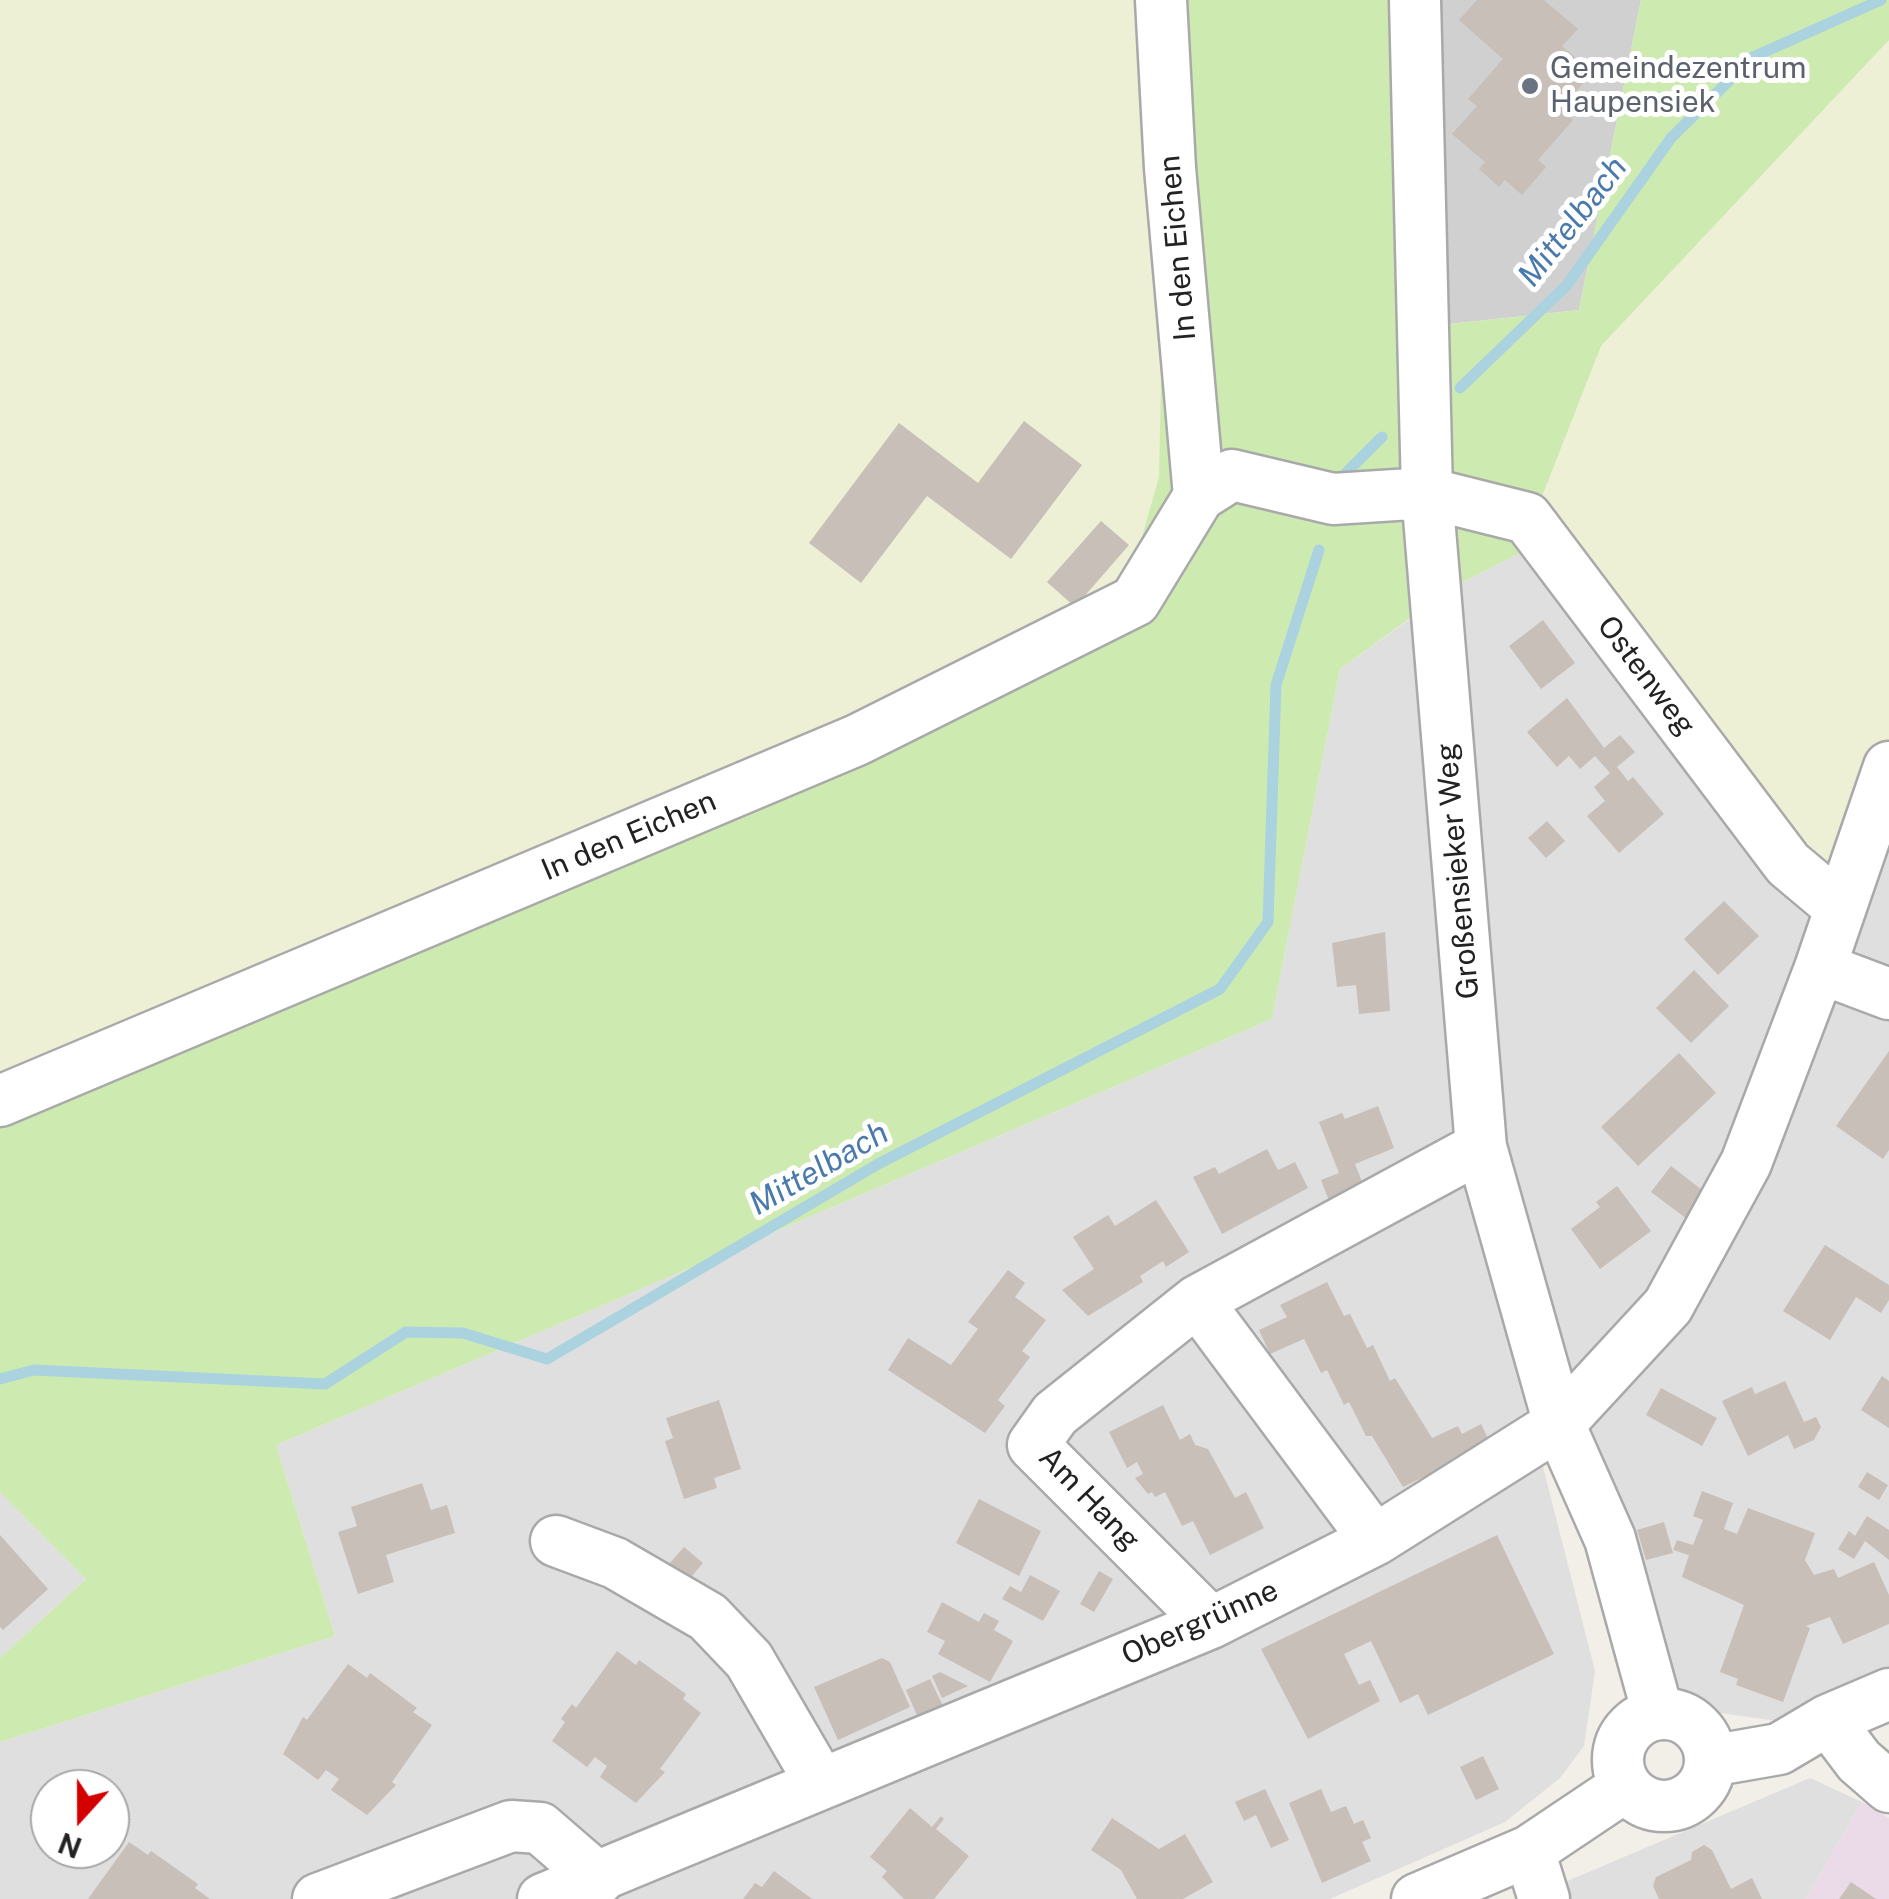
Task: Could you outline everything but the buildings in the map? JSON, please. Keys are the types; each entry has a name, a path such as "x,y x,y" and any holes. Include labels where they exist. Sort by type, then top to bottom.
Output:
{"street":[{"name":"In den Eichen","path":"0,1101 858,740 1136,601 1200,496 1170,168 1162,0"},
{"name":"Großensieker Weg","path":"1415,0 1427,492 1481,1147 1559,1424 1690,1736"},
{"path":"1200,496 1232,476 1333,500 1427,492"},
{"name":"Ostenweg","path":"1427,492 1527,518 1788,864 1838,906"},
{"path":"1559,1424 1668,1306 1746,1163 1820,968 1838,906 1889,767"},
{"path":"1820,968 1889,994"},
{"name":"Am Hang","path":"1211,1623 1033,1445 1055,1414 1197,1302 1481,1147"},
{"path":"1197,1302 1375,1540"},
{"name":"Obergrünne","path":"543,1899 1211,1623 1375,1540 1559,1424"},
{"path":"556,1541 614,1563 708,1617 748,1660 820,1782"},
{"path":"1690,1736 1700,1788 1677,1804 1649,1803 1626,1786 1618,1756 1622,1741 1643,1718 1690,1736 1828,1720 1889,1694"},
{"path":"1828,1720 1859,1762 1889,1787"},
{"path":"1417,1899 1528,1851 1626,1786"},
{"path":"318,1899 510,1826 540,1828 599,1879"},
{"path":"1528,1851 1544,1899"}],"shaded area":[{"path":"1403,0 1641,0 1579,310 1412,328"},
{"path":"1520,553 1824,926 1889,754 1889,1672 1784,1722 1706,1711 1681,1691 1578,1439 1502,1166 1453,587"},
{"path":"1417,614 1460,1141 1595,1671 1584,1746 1560,1778 1505,1822 1330,1899 0,1899 0,1742 335,1636 276,1445 1272,1019 1340,669"},
{"path":"0,1492 86,1579 0,1658"},
{"path":"1810,1778 1862,1802 1806,1899 1525,1899"},
{"path":"1862,1802 1889,1818 1889,1899 1806,1899"}],"green space":[{"path":"0,0 1150,0 1165,170 1159,477 1126,593 869,723 0,1085"},
{"path":"1150,0 1403,0 1413,328 1579,310 1641,0 1889,0 1889,40 1601,346 1520,553 1453,587 1340,669 1272,1019 276,1445 335,1636 0,1742 0,1658 86,1579 0,1492 0,1085 869,723 1126,593 1159,477 1165,170"},
{"path":"1889,40 1889,754 1824,927 1520,553 1601,346"}],"waterway":[{"name":"Mittelbach","path":"1460,388 1567,285 1671,138 1753,57 1881,0"},
{"name":"Mittelbach","path":"1346,473 1382,437"},
{"name":"Mittelbach","path":"0,1379 34,1370 325,1384 406,1332 463,1333 547,1359 880,1163 1220,989 1268,922 1276,685 1319,550"}],"place":[{"name":"Gemeindezentrum Haupensiek","path":"1530,86"}]}
